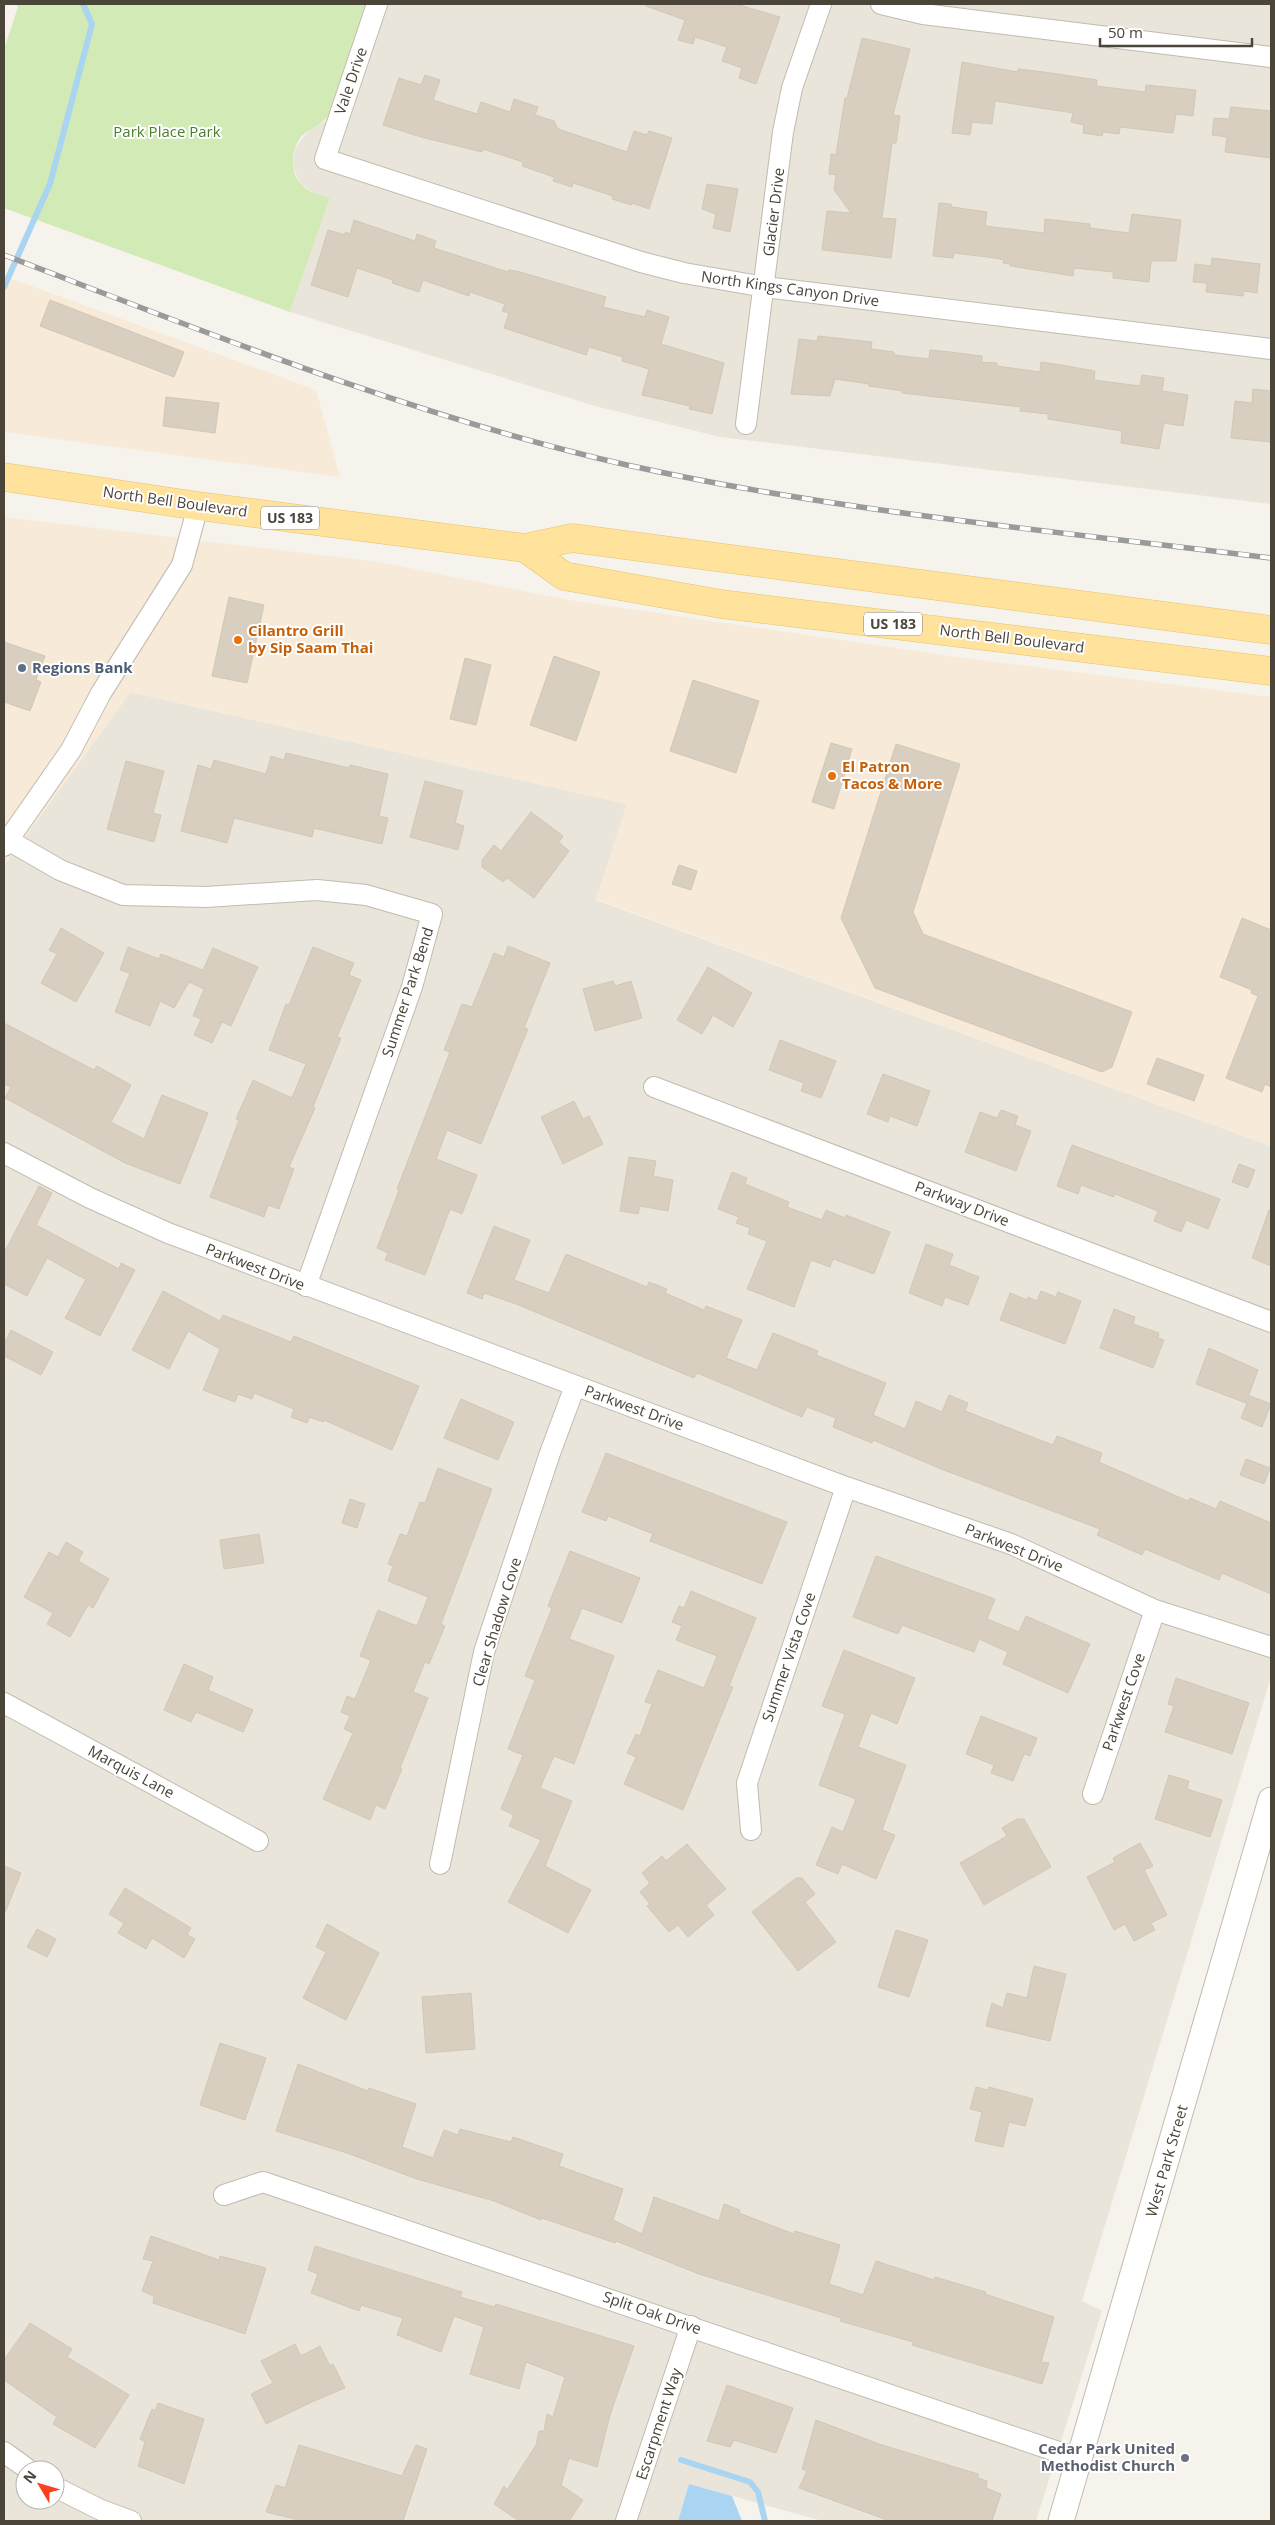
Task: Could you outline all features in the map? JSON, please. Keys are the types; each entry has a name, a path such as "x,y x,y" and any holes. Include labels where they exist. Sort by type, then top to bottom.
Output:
{"main road":[{"name":"North Bell Boulevard","path":"4,477 198,506 525,548 572,538 1271,630"},
{"name":"North Bell Boulevard","path":"525,548 564,576 658,594 721,604 1271,671"}],"street":[{"name":"Vale Drive","path":"325,159 377,4"},
{"name":"Glacier Drive","path":"746,424 765,287 783,132 792,88 820,4"},
{"path":"881,4 922,14 1271,58"},
{"name":"North Kings Canyon Drive","path":"325,159 641,262 684,274 765,287 1271,349"},
{"path":"6,843 70,750 101,693 182,565 198,506"},
{"name":"Summer Park Bend","path":"6,843 60,870 123,895 206,897 317,890 366,895 432,914 412,987 306,1286"},
{"name":"Parkway Drive","path":"654,1087 1271,1322"},
{"name":"Parkwest Drive","path":"4,1153 90,1198 168,1233 846,1487 1011,1544 1155,1610 1271,1647"},
{"name":"Clear Shadow Cove","path":"440,1864 484,1652 550,1453 575,1386"},
{"name":"Summer Vista Cove","path":"751,1830 746,1783 846,1487"},
{"name":"Parkwest Cove","path":"1093,1794 1155,1610"},
{"name":"Marquis Lane","path":"4,1704 258,1841"},
{"name":"West Park Street","path":"1061,2521 1271,1800"},
{"name":"Split Oak Drive","path":"224,2195 263,2182 1079,2459"},
{"name":"Escarpment Way","path":"626,2521 691,2326"},
{"path":"4,2452 15,2460"},
{"path":"65,2492 101,2510 131,2521"}],"shaded area":[{"path":"366,4 1271,4 1271,504 720,437 595,406 290,312 330,198 314,193 300,184 293,166 295,148 309,130 325,121 329,114"},
{"path":"4,276 316,390 340,477 4,432"},
{"path":"4,517 379,562 569,600 950,656 1271,697 1271,1146 596,899 627,804 131,692 4,866"},
{"path":"130,692 627,804 596,900 1271,1146 1271,1677 1082,2301 1102,2311 1036,2521 823,2521 689,2484 678,2521 4,2521 4,866"}],"green space":[{"name":"Park Place Park","path":"16,4 366,4 329,114 323,121 300,138 294,150 293,164 296,178 305,188 330,198 290,312 4,208 4,49 18,7"}],"water":[{"path":"689,2484 732,2496 742,2521 678,2521"}],"building":[{"path":"646,4 736,4 780,17 756,84 739,78 742,68 722,61 727,47 695,37 693,44 678,40 685,20 646,6"},
{"path":"862,38 910,49 893,115 900,116 896,143 892,143 882,218 896,219 891,258 822,250 827,211 851,213 834,190 836,175 829,174 831,154 836,155 845,98 847,98"},
{"path":"962,62 1018,72 1018,69 1097,80 1096,86 1145,92 1146,85 1196,90 1193,116 1176,114 1173,133 1120,127 1119,134 1103,132 1102,136 1083,133 1084,125 1071,122 1073,113 995,101 992,124 972,122 970,135 952,133"},
{"path":"425,75 440,80 433,100 477,114 481,102 510,112 514,99 538,107 535,115 554,121 558,129 627,152 634,131 647,135 649,131 672,138 649,209 612,199 613,196 573,183 572,187 553,181 554,177 522,166 523,162 483,149 482,152 421,137 383,125 399,78 421,85"},
{"path":"1231,107 1271,111 1271,158 1225,152 1227,137 1212,135 1214,118 1229,119"},
{"path":"707,184 738,189 730,232 713,228 716,214 702,209"},
{"path":"939,203 951,204 952,207 987,212 985,226 1044,233 1045,219 1090,224 1090,228 1129,233 1132,214 1181,220 1176,261 1151,261 1149,282 1113,278 1113,272 1074,268 1073,276 1010,266 1010,264 1003,263 1004,260 995,258 954,253 953,258 933,256"},
{"path":"354,220 415,241 417,234 436,241 434,248 508,272 509,270 520,272 606,297 603,307 645,317 647,310 669,317 661,344 724,363 712,414 689,409 690,406 642,395 649,369 622,361 623,357 589,347 586,355 504,328 509,313 502,311 505,304 470,292 469,296 423,280 419,292 392,283 393,280 357,268 348,297 311,285 328,230 345,235 345,232 350,234"},
{"path":"1212,258 1260,264 1257,293 1244,291 1243,296 1206,292 1207,283 1193,282 1195,264 1211,266"},
{"path":"50,300 184,352 174,377 40,326"},
{"path":"818,336 872,342 871,349 894,352 894,355 929,359 930,350 950,352 982,356 982,362 997,363 997,366 1040,372 1041,362 1061,365 1095,371 1094,380 1140,386 1142,375 1164,378 1162,391 1188,395 1183,426 1164,423 1159,449 1121,443 1122,431 1048,419 1048,414 1020,411 1021,407 902,393 903,391 869,386 869,384 835,379 830,396 791,394 799,339 817,341"},
{"path":"1253,389 1271,391 1271,442 1231,438 1235,401 1252,403"},
{"path":"166,397 219,403 215,433 163,426"},
{"name":"Cilantro Grill by Sip Saam Thai","path":"229,597 264,605 247,683 212,676"},
{"name":"Regions Bank","path":"4,642 45,656 36,680 41,682 30,711 4,702"},
{"path":"554,656 600,672 576,741 530,725"},
{"path":"465,658 491,665 476,725 450,719"},
{"path":"693,680 759,701 736,773 670,751"},
{"name":"El Patron Tacos & More","path":"831,743 852,749 834,809 812,802"},
{"path":"896,744 960,764 913,912 923,934 1132,1012 1112,1067 1102,1072 875,988 841,918"},
{"path":"286,753 349,768 350,765 388,774 379,816 388,818 382,844 314,828 312,837 234,818 227,843 181,831 198,765 211,769 214,760 266,774 271,756 284,760"},
{"path":"126,761 164,771 153,813 161,815 154,842 107,829"},
{"path":"425,781 463,791 455,823 464,826 458,850 410,837"},
{"path":"531,812 563,836 559,842 569,851 534,898 507,878 503,882 482,867 482,860 494,845 501,851"},
{"path":"679,865 697,871 691,890 672,884"},
{"path":"1242,918 1271,930 1271,1087 1265,1084 1262,1092 1226,1078 1258,996 1251,993 1252,990 1220,977"},
{"path":"61,928 104,953 76,1002 41,983 57,954 49,950"},
{"path":"508,946 550,963 524,1028 528,1029 481,1144 447,1130 436,1159 477,1175 462,1214 450,1209 425,1275 385,1260 388,1253 377,1248 399,1190 397,1189 450,1052 444,1050 462,1004 472,1007 494,953 504,957"},
{"path":"128,947 159,959 161,954 203,970 213,948 258,967 231,1026 222,1022 212,1043 194,1035 201,1019 193,1016 204,989 189,982 174,1008 160,1001 150,1026 115,1012 130,973 120,970"},
{"path":"313,947 354,963 349,975 361,980 337,1037 341,1038 313,1107 315,1108 289,1167 294,1169 279,1209 268,1205 264,1217 210,1197 239,1120 236,1119 253,1080 292,1098 306,1064 269,1050 286,1004 289,1005"},
{"path":"708,967 752,993 733,1027 713,1015 702,1034 677,1020"},
{"path":"613,981 615,986 631,981 642,1018 595,1031 583,989"},
{"path":"4,1023 94,1070 97,1066 131,1085 111,1122 144,1139 162,1095 208,1113 180,1184 125,1163 5,1098 11,1087 4,1084"},
{"path":"780,1040 836,1061 821,1098 801,1091 804,1083 769,1070"},
{"path":"1157,1058 1204,1075 1194,1101 1147,1084"},
{"path":"883,1074 930,1091 917,1126 890,1116 888,1122 867,1114"},
{"path":"574,1101 583,1119 589,1116 603,1144 563,1164 541,1117"},
{"path":"1001,1110 1018,1116 1015,1125 1031,1131 1016,1171 965,1152 980,1112 997,1118"},
{"path":"1072,1145 1220,1199 1208,1229 1186,1220 1181,1232 1154,1221 1158,1211 1115,1194 1114,1197 1081,1185 1078,1194 1057,1186"},
{"path":"629,1157 656,1161 653,1176 673,1180 668,1211 640,1206 638,1214 620,1211"},
{"path":"1239,1164 1255,1170 1248,1188 1232,1182"},
{"path":"732,1172 747,1178 745,1184 789,1202 787,1207 822,1220 826,1210 845,1218 846,1215 890,1232 874,1274 833,1259 830,1267 811,1260 794,1307 747,1289 767,1241 748,1234 750,1228 736,1223 739,1217 718,1209"},
{"path":"39,1186 52,1193 36,1225 119,1269 121,1263 135,1270 100,1336 65,1318 86,1279 47,1258 27,1296 4,1284 4,1253"},
{"path":"1269,1210 1271,1211 1271,1266 1252,1258"},
{"path":"494,1226 530,1240 514,1280 549,1293 566,1254 647,1287 649,1282 667,1289 665,1293 704,1310 706,1306 742,1320 726,1358 757,1370 773,1333 818,1351 816,1355 886,1383 873,1415 905,1429 916,1401 942,1412 949,1395 968,1403 965,1411 1053,1445 1057,1436 1102,1453 1099,1462 1188,1501 1190,1498 1216,1509 1220,1501 1271,1523 1271,1594 1222,1573 1219,1580 1145,1549 1142,1555 1097,1535 1100,1529 941,1469 873,1440 872,1443 833,1427 836,1418 807,1407 802,1417 697,1373 694,1378 516,1304 484,1293 482,1299 467,1293"},
{"path":"926,1244 953,1254 949,1265 979,1277 968,1305 945,1297 942,1306 909,1293"},
{"path":"163,1291 220,1321 223,1315 291,1342 294,1336 419,1386 392,1450 324,1420 323,1422 309,1417 307,1423 291,1417 294,1409 254,1393 252,1399 238,1394 235,1402 203,1390 220,1349 188,1331 169,1369 132,1350"},
{"path":"1041,1291 1056,1297 1058,1292 1081,1301 1065,1344 1000,1320 1010,1293 1027,1300 1028,1297 1037,1301"},
{"path":"1114,1309 1135,1317 1133,1324 1159,1333 1158,1338 1164,1340 1153,1368 1100,1348"},
{"path":"11,1330 53,1352 41,1375 4,1356 4,1344"},
{"path":"1209,1348 1258,1370 1246,1403 1196,1384"},
{"path":"1250,1396 1271,1404 1262,1427 1241,1418"},
{"path":"461,1399 514,1422 498,1460 444,1438"},
{"path":"606,1453 787,1522 762,1584 650,1541 653,1534 608,1516 606,1521 582,1512"},
{"path":"1246,1459 1270,1468 1264,1484 1240,1475"},
{"path":"438,1468 492,1489 441,1624 445,1626 429,1664 425,1662 413,1692 428,1698 400,1768 402,1769 385,1809 376,1805 370,1820 323,1799 353,1733 344,1729 350,1716 341,1712 347,1696 355,1699 371,1660 360,1656 378,1610 417,1626 428,1597 388,1581 393,1566 388,1564 400,1534 407,1536 420,1502 425,1503"},
{"path":"350,1499 365,1504 357,1528 342,1523"},
{"path":"259,1534 264,1563 224,1569 220,1540"},
{"path":"66,1542 83,1552 78,1561 109,1579 93,1608 88,1605 70,1637 47,1624 53,1613 24,1597 49,1552 58,1557"},
{"path":"570,1551 640,1578 622,1623 582,1608 569,1639 614,1656 574,1764 554,1756 540,1788 572,1801 545,1866 591,1890 568,1933 508,1902 541,1840 509,1826 514,1815 501,1809 523,1755 508,1749 535,1680 525,1676 552,1608 548,1606"},
{"path":"876,1556 995,1599 987,1619 1019,1632 1026,1616 1090,1644 1068,1693 1003,1664 1008,1652 979,1639 974,1652 902,1625 898,1634 853,1617"},
{"path":"691,1591 756,1618 729,1686 733,1687 683,1810 624,1784 636,1757 627,1753 636,1734 640,1736 652,1704 645,1702 658,1670 704,1688 717,1656 676,1640 682,1626 672,1622 679,1606 684,1608"},
{"path":"844,1650 915,1678 897,1724 871,1713 858,1747 906,1765 882,1830 895,1835 876,1879 842,1864 838,1874 816,1865 832,1827 843,1832 856,1799 819,1785 845,1714 822,1706"},
{"path":"184,1664 213,1677 208,1690 253,1710 243,1732 196,1712 191,1722 164,1710"},
{"path":"1176,1678 1249,1703 1232,1754 1165,1732 1174,1706 1168,1704"},
{"path":"981,1716 1037,1738 1030,1756 1024,1754 1013,1781 991,1773 994,1765 966,1754"},
{"path":"1169,1775 1189,1781 1187,1789 1222,1800 1210,1837 1155,1819"},
{"path":"1017,1819 1024,1819 1051,1867 984,1905 960,1863 1007,1836 1002,1828"},
{"path":"1140,1843 1153,1866 1144,1870 1167,1915 1151,1923 1155,1930 1134,1941 1125,1924 1114,1930 1087,1877 1115,1862 1113,1858"},
{"path":"687,1844 726,1889 706,1905 714,1915 688,1937 678,1925 669,1932 647,1906 650,1904 640,1892 650,1883 642,1873 662,1856 666,1861"},
{"path":"4,1866 21,1873 4,1915"},
{"path":"796,1878 802,1878 815,1894 805,1902 836,1942 798,1971 752,1912"},
{"path":"125,1888 191,1928 187,1935 195,1939 184,1958 152,1938 146,1949 118,1933 124,1923 109,1914"},
{"path":"327,1924 379,1953 346,2020 303,1998 326,1952 316,1947"},
{"path":"37,1929 56,1939 47,1957 27,1947"},
{"path":"896,1930 928,1940 909,1997 878,1987"},
{"path":"1034,1966 1066,1974 1050,2041 986,2026 992,2003 1003,2008 1007,1993 1027,1998"},
{"path":"471,1993 475,2049 426,2053 422,1997"},
{"path":"220,2043 266,2058 245,2120 200,2105"},
{"path":"298,2064 368,2091 369,2088 416,2104 402,2147 433,2158 444,2130 458,2135 460,2129 511,2142 513,2137 563,2154 559,2166 623,2189 613,2220 642,2234 654,2197 719,2221 724,2204 740,2210 739,2213 794,2234 795,2231 840,2245 829,2284 863,2295 876,2261 934,2280 935,2277 986,2292 985,2294 1054,2317 1041,2362 1049,2363 1042,2384 912,2345 913,2342 840,2321 841,2318 699,2274 616,2241 615,2243 542,2218 541,2220 494,2201 417,2179 347,2153 276,2131"},
{"path":"976,2087 988,2090 989,2087 1033,2099 1025,2126 1009,2122 1003,2147 975,2141 982,2112 970,2109"},
{"path":"151,2236 219,2260 220,2256 266,2268 245,2334 153,2303 154,2296 142,2291 153,2261 143,2259"},
{"path":"315,2246 462,2292 460,2297 495,2307 496,2304 634,2346 610,2415 597,2467 569,2458 561,2485 583,2500 569,2521 519,2521 494,2504 504,2486 507,2490 536,2445 539,2431 544,2431 547,2414 553,2417 565,2377 526,2362 519,2389 470,2374 484,2327 454,2316 441,2352 397,2335 403,2318 361,2305 359,2311 311,2293 318,2274 308,2270"},
{"path":"30,2323 72,2349 67,2357 129,2395 95,2448 53,2424 57,2417 4,2380 4,2360"},
{"path":"295,2344 301,2356 320,2346 330,2366 333,2364 345,2388 266,2424 251,2394 273,2383 261,2361"},
{"path":"727,2385 793,2408 776,2453 734,2440 730,2447 707,2441"},
{"path":"158,2403 204,2419 184,2484 138,2466 145,2442 140,2439 152,2409 155,2411"},
{"path":"816,2420 879,2444 978,2474 978,2478 987,2481 986,2488 1001,2494 992,2521 890,2521 799,2488 807,2471 802,2469"},
{"path":"299,2445 402,2476 416,2445 427,2449 403,2521 303,2521 266,2512 276,2485 285,2488"}],"waterway":[{"path":"4,287 50,184 92,24 83,4"},
{"path":"681,2460 750,2482 758,2492 765,2521"}],"railway":[{"path":"4,255 234,343 389,398 547,445 627,465 787,496 867,508 1271,558"}],"place":[{"name":"Cilantro Grill by Sip Saam Thai","path":"238,640"},
{"name":"Regions Bank","path":"22,668"},
{"name":"El Patron Tacos & More","path":"832,776"},
{"name":"Cedar Park United Methodist Church","path":"1185,2458"}]}
